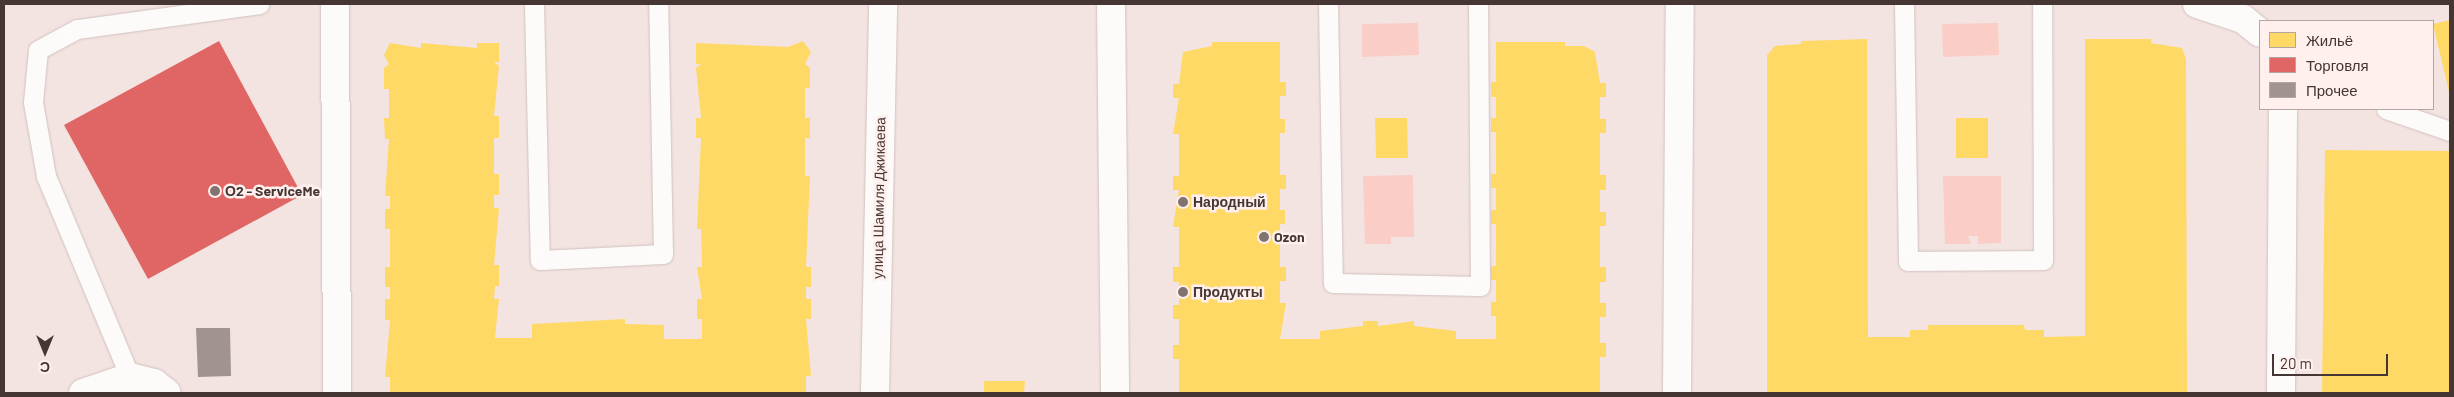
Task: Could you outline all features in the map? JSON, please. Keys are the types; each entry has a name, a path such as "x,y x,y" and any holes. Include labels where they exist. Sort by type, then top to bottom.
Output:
{"street":[{"path":"336,4 337,393"},
{"name":"улица Шамиля Джикаева","path":"875,393 883,4"},
{"path":"1111,4 1115,393"},
{"path":"1676,393 1680,4"},
{"path":"2197,4 2243,19 2259,32"},
{"path":"2281,393 2283,110"},
{"path":"83,393 130,377 154,383 167,393"}],"lane":[{"path":"130,377 46,176 33,102 38,50 77,29 259,4"},
{"path":"534,4 540,260 664,254 658,4"},
{"path":"1328,4 1333,283 1480,286 1478,4"},
{"path":"1904,4 1908,261 2043,260 2042,4"},
{"path":"2389,110 2450,130"}],"shaded area":[{"path":"1418,23 1419,55 1362,57 1362,24"},
{"path":"1998,23 1999,55 1943,57 1942,24"},
{"path":"1413,175 1414,237 1391,237 1391,244 1365,244 1363,176"},
{"path":"1943,176 2001,176 2001,243 1978,244 1978,236 1968,236 1971,244 1945,244"}],"building: Жильё":[{"path":"2450,20 2450,96 2434,28 2434,24"},
{"path":"1867,39 1868,337 1910,337 1910,330 1928,330 1928,325 2024,325 2025,330 2044,330 2044,337 2085,336 2085,39 2151,39 2151,43 2182,48 2186,59 2187,393 1767,393 1767,55 1775,46 1801,44 1801,41"},
{"path":"803,41 811,52 805,64 810,68 810,88 805,88 805,118 810,118 810,138 805,138 805,176 810,176 806,267 811,267 811,287 806,287 806,299 811,299 811,319 806,319 811,376 806,376 806,393 390,393 390,377 385,377 390,320 385,320 385,299 390,299 390,287 385,287 385,267 390,267 390,229 385,229 385,209 390,209 390,196 385,196 389,139 385,139 384,118 389,118 389,89 384,89 384,68 389,64 384,55 390,43 421,48 421,43 477,48 477,43 499,43 499,62 494,62 499,66 494,116 499,116 499,138 494,138 494,174 499,174 499,195 494,195 494,208 499,208 494,265 499,265 499,286 495,286 494,299 499,299 495,338 532,338 532,324 625,319 625,324 664,325 664,339 702,339 702,319 697,319 697,299 702,299 697,267 702,267 701,229 697,229 701,138 696,138 696,118 701,118 696,68 701,64 696,64 696,43 788,47"},
{"path":"1212,42 1280,42 1280,82 1286,82 1286,96 1280,96 1280,119 1285,119 1285,133 1280,133 1280,175 1286,175 1286,189 1280,189 1280,210 1285,210 1285,224 1280,224 1280,267 1286,267 1286,281 1280,281 1280,303 1286,303 1280,339 1320,339 1320,331 1363,326 1363,321 1378,321 1378,326 1414,321 1414,326 1456,331 1456,339 1496,339 1496,316 1491,316 1491,302 1496,302 1496,280 1491,280 1491,266 1496,266 1496,224 1491,224 1491,210 1496,210 1496,188 1491,188 1491,174 1496,174 1496,132 1491,132 1491,118 1496,118 1496,97 1491,97 1491,82 1496,82 1496,42 1565,42 1565,46 1584,46 1595,52 1600,83 1606,83 1606,97 1600,97 1600,119 1606,119 1606,133 1600,133 1600,175 1606,175 1606,190 1600,190 1600,212 1606,212 1606,226 1600,226 1600,267 1606,267 1606,282 1600,282 1600,303 1606,303 1606,317 1600,317 1600,343 1606,343 1606,357 1600,357 1600,393 1179,393 1179,359 1173,359 1173,345 1179,345 1179,319 1173,319 1173,305 1179,305 1179,282 1173,282 1173,267 1179,267 1179,227 1173,227 1179,190 1173,190 1173,176 1179,176 1179,134 1173,134 1179,98 1173,98 1173,84 1179,84 1183,52 1212,46"},
{"path":"1375,118 1407,118 1408,158 1376,158"},
{"path":"1956,118 1988,118 1988,158 1956,158"},
{"path":"2325,150 2450,151 2450,393 2322,393"},
{"path":"984,381 1025,381 1024,393 984,393"}],"building: Торговля":[{"path":"219,41 302,195 148,279 64,125"}],"building: Прочее":[{"path":"196,328 230,328 231,376 198,377"}],"place":[{"name":"О2 - ServiceMe","path":"215,191"},
{"name":"Народный","path":"1183,202"},
{"name":"Ozon","path":"1264,237"},
{"name":"Продукты","path":"1183,292"}]}
